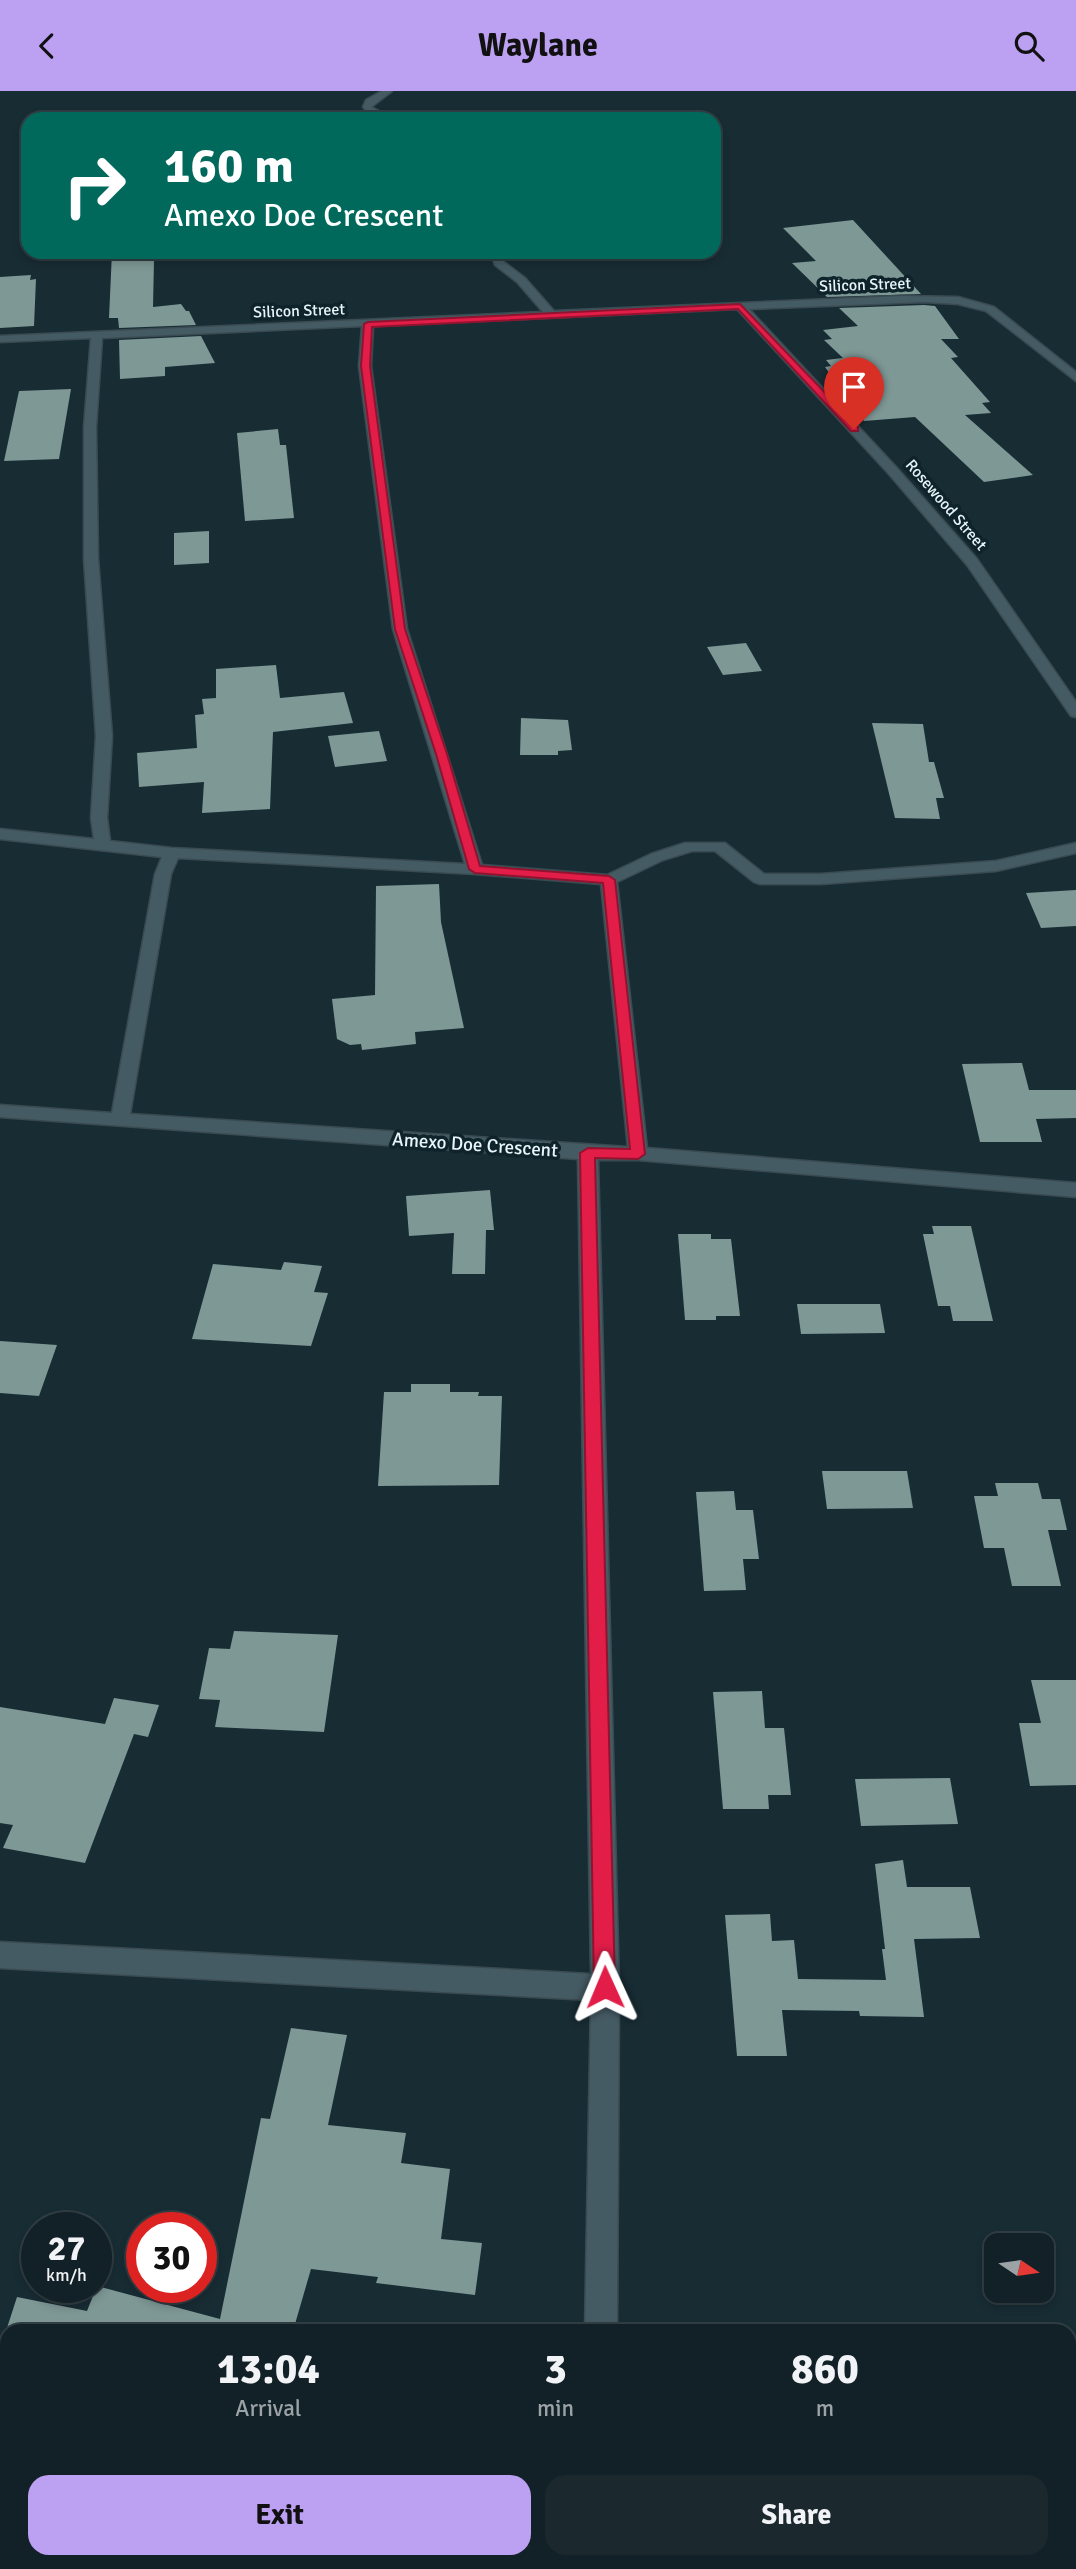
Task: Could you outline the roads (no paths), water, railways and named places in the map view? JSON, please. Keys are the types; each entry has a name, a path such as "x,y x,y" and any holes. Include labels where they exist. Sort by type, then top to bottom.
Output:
{"street":[{"path":"372,112 367,107 369,102 388,91"},
{"path":"498,259 521,280 552,315"},
{"name":"Silicon Street","path":"0,339 950,299 976,303 1000,314 1076,378"},
{"name":"Rosewood Street","path":"740,306 892,470 972,562 1076,713"},
{"path":"368,324 365,366 400,629 475,869"},
{"path":"97,335 90,427 91,559 104,736 99,818 103,845"},
{"path":"0,834 172,853 475,869 609,880 657,857 691,846 719,846 760,879 821,879 996,866 1076,848"},
{"path":"120,1119 163,874 172,853"},
{"path":"609,880 638,1154"},
{"name":"Amexo Doe Crescent","path":"0,1111 588,1153 638,1154 1076,1190"},
{"path":"588,1153 605,1987 601,2324"},
{"path":"0,1955 605,1987"}]}
